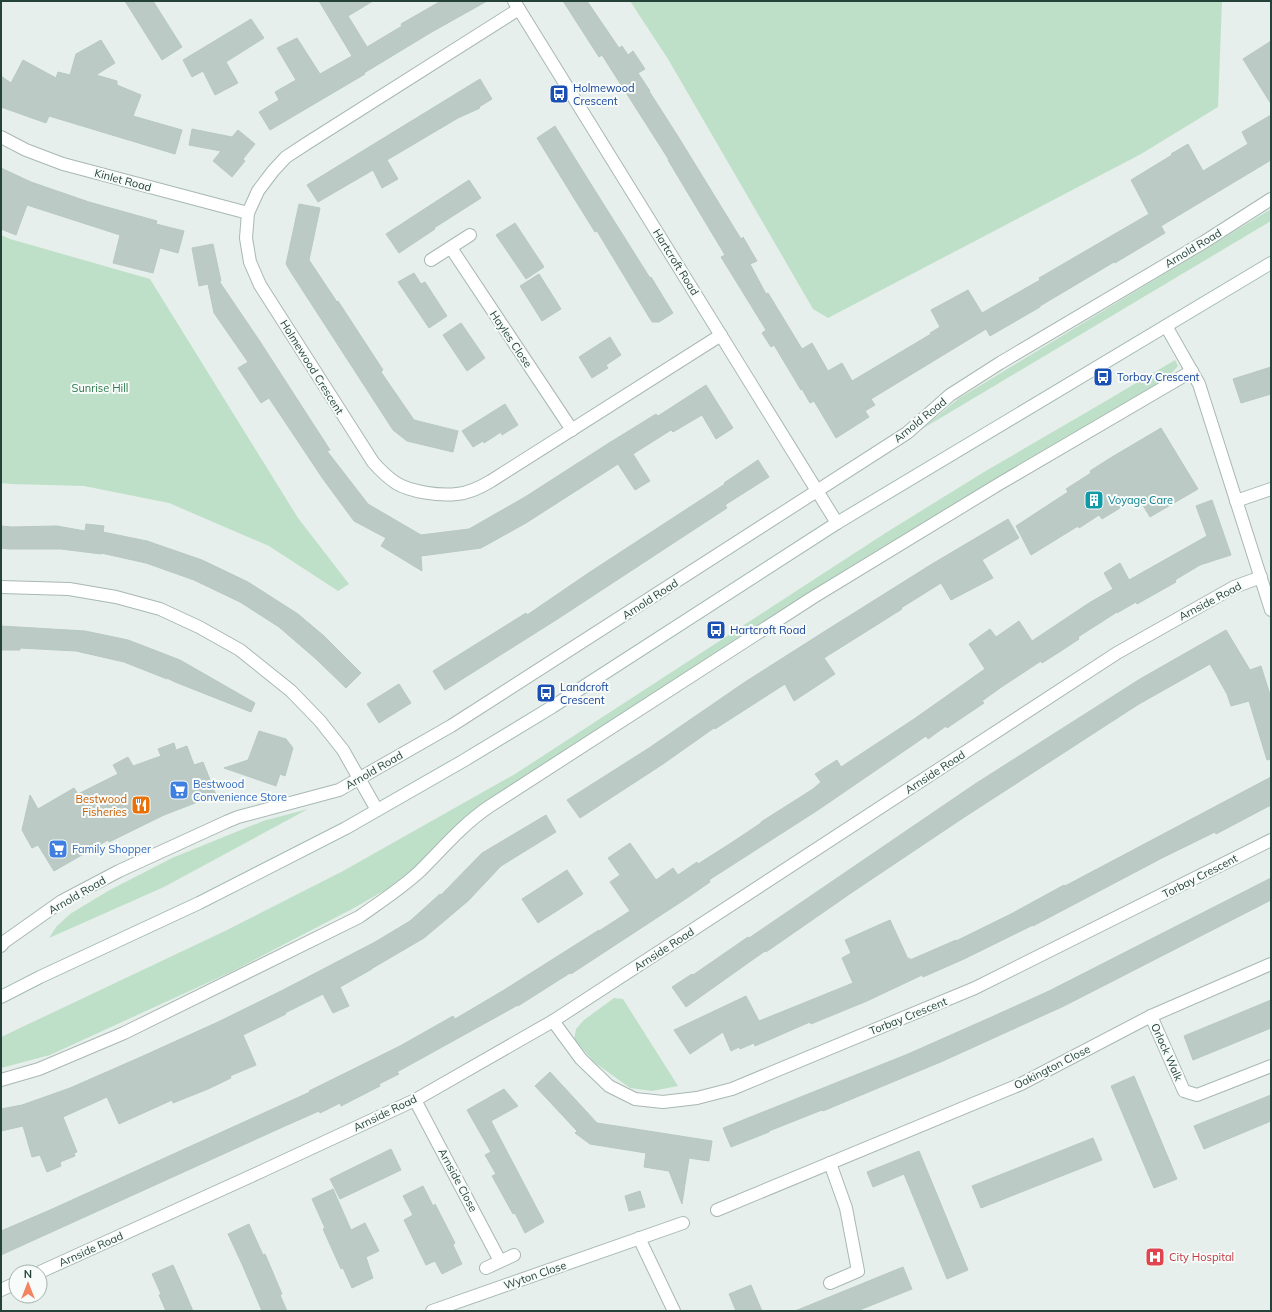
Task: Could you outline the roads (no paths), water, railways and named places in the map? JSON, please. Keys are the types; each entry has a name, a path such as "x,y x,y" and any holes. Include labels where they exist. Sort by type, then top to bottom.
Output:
{"street":[{"name":"Holmewood Crescent","path":"517,5 286,157 273,171 258,191 248,213 246,238 250,262 260,285 373,462 383,474 397,484 415,490 435,494 458,494 475,489 492,481 721,335"},
{"name":"Hartcroft Road","path":"517,5 837,523"},
{"name":"Kinlet Road","path":"1,137 26,150 63,164 248,213"},
{"name":"Arnold Road","path":"1,946 4,942 62,901 118,871 238,817 339,790 451,726 907,433 950,396 1000,363 1204,242 1271,198"},
{"path":"431,260 470,235"},
{"name":"Hayles Close","path":"451,248 572,430"},
{"path":"1,997 40,977 199,903 346,828 463,761 552,707 837,523 1271,263"},
{"path":"1166,326 1199,384 1271,610"},
{"path":"1,1080 39,1069 124,1033 359,917 394,893 419,871 476,815 812,598 1005,480 1192,370"},
{"path":"1236,501 1271,489"},
{"name":"Arnside Road","path":"48,1268 415,1100 553,1022 1117,653 1234,587 1261,578"},
{"path":"1,587 69,589 116,597 160,609 199,627 240,650 291,691 320,721 343,750 377,810"},
{"name":"Torbay Crescent","path":"553,1022 581,1059 609,1086 635,1099 663,1102 697,1098 732,1089 976,988 1271,840"},
{"name":"Oakington Close","path":"717,1210 1021,1084 1151,1016 1271,964"},
{"name":"Orlock Walk","path":"1151,1016 1184,1091 1196,1095 1271,1066"},
{"name":"Arnside Close","path":"415,1100 500,1261"},
{"path":"830,1163 846,1208 858,1271 830,1283"},
{"name":"Wyton Close","path":"432,1311 683,1223"},
{"path":"639,1238 674,1311"},
{"path":"486,1268 514,1255"}],"place":[{"name":"Holmewood Crescent","path":"559,94"},
{"name":"Torbay Crescent","path":"1103,377"},
{"name":"Voyage Care","path":"1094,500"},
{"name":"Hartcroft Road","path":"716,630"},
{"name":"Landcroft Crescent","path":"546,693"},
{"name":"Bestwood Convenience Store","path":"179,790"},
{"name":"Bestwood Fisheries","path":"141,805"},
{"name":"Family Shopper","path":"58,849"},
{"name":"City Hospital","path":"1155,1257"}],"park label":[{"name":"Sunrise Hill","path":"100,388"}]}
